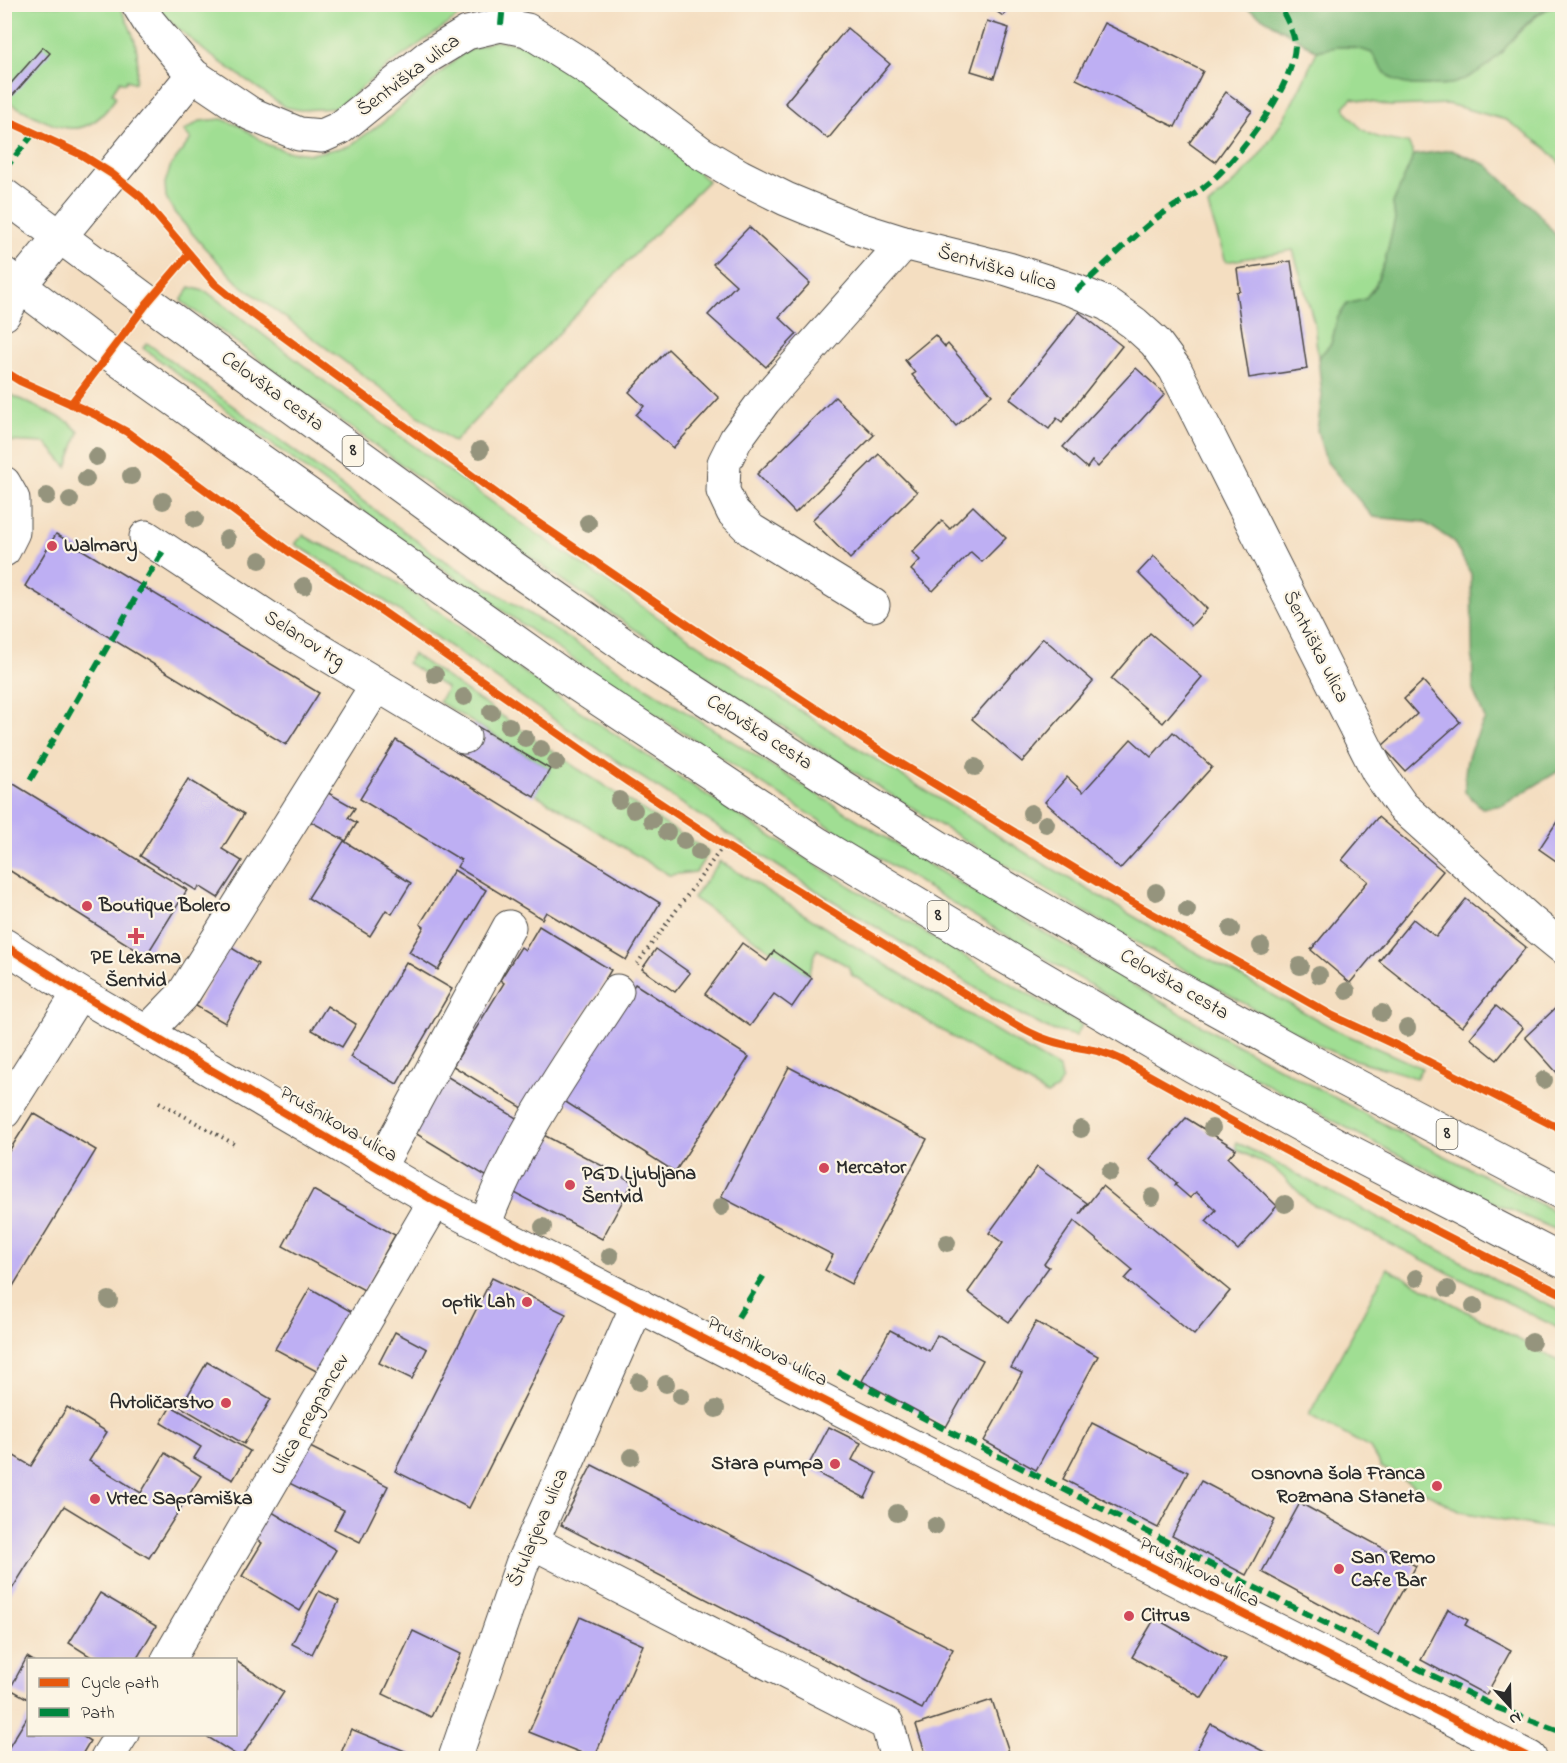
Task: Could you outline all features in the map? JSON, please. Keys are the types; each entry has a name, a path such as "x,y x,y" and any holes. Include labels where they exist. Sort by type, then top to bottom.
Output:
{"street":[{"name":"Šentviška ulica","path":"138,4 149,22 193,75 251,114 300,134 322,136 340,128 429,56 467,33 501,25 527,30 589,69 701,153 786,200 856,228 904,243 1008,269 1076,291 1107,304 1134,323 1155,342 1176,369 1378,772 1402,806 1530,921 1563,947"},
{"path":"4,314 12,279 61,235 193,75"},
{"name":"Celovška cesta","path":"4,195 61,235 148,303 514,568 647,662 831,780 972,868 1158,977 1332,1073 1563,1193"},
{"path":"873,605 751,530 733,512 723,491 724,464 736,439 764,401 904,243"},
{"name":"8","path":"12,279 109,353 564,676 818,844 1193,1066 1339,1146 1563,1261"},
{"path":"4,483 13,499 13,532 4,550"},
{"name":"Selanov trg","path":"146,537 288,631 464,737"},
{"path":"147,1032 182,996 376,686"},
{"path":"379,1168 509,927"},
{"name":"Prušnikova ulica","path":"5,948 435,1201 957,1469 1530,1758"},
{"path":"483,1226 497,1190 552,1090 617,991"},
{"path":"4,1112 79,993"},
{"name":"Ulica pregnancev","path":"169,1658 435,1201"},
{"name":"Štularjeva ulica","path":"455,1758 522,1564 638,1304"},
{"path":"531,1542 887,1724 897,1758"},
{"path":"107,1758 121,1736"}],"path":[{"path":"617,991 724,844"},
{"path":"159,1102 236,1145"}],"green space":[{"path":"5,5 119,5 135,42 138,61 135,83 127,80 125,83 120,81 112,93 116,97 103,114 91,124 78,128 65,128 51,123 5,101"},
{"path":"155,5 475,5 388,66 337,108 300,110 285,107 206,52 160,13"},
{"path":"1242,5 1558,5 1549,7 1533,18 1499,55 1473,75 1451,84 1413,85 1398,82 1386,74 1372,53 1351,47 1317,51"},
{"path":"1554,5 1562,5 1562,166 1545,147 1506,120 1448,104 1390,106 1352,98 1344,107 1363,130 1388,140 1408,143 1414,155 1393,203 1395,219 1385,261 1375,286 1365,299 1338,317 1331,344 1318,358 1314,322 1293,250 1226,262 1208,206 1247,170 1262,151 1296,96 1317,51 1338,47 1357,48 1372,53 1386,74 1398,82 1413,85 1452,83 1468,77 1488,63 1533,19"},
{"path":"493,41 528,44 629,112 708,181 454,442 238,283 174,212 166,197 165,183 171,165 191,139 184,131 200,121 222,119 240,126 268,145 286,151 311,154 349,146 382,123 465,52"},
{"path":"1451,150 1487,165 1538,213 1562,243 1562,769 1503,805 1482,808 1465,792 1467,762 1485,719 1473,690 1471,574 1453,541 1424,522 1373,517 1326,461 1317,430 1322,396 1318,358 1331,344 1338,317 1347,304 1365,299 1375,286 1385,261 1395,219 1393,203 1414,155"},
{"path":"190,287 207,292 332,387 510,515 669,625 851,744 1029,855 1179,943 1338,1031 1422,1068 1416,1078 1326,1049 1073,905 824,753 600,606 359,434 181,301"},
{"path":"147,343 439,557 931,866 1213,1032 1421,1144 1562,1215 1562,1232 1434,1173 1274,1089 1062,969 841,834 623,693 448,573 143,348"},
{"path":"7,393 69,422 79,432 67,467 46,443 5,441"},
{"path":"303,535 376,568 552,692 701,791 890,911 1082,1025 1076,1036 1048,1029 1012,1010 804,883 566,728 365,587 295,544"},
{"path":"413,654 578,769 709,852 696,872 669,875 535,794 550,769 439,702 447,688 407,663"},
{"path":"720,861 846,941 1060,1069 1062,1079 1057,1089 1047,1095 852,975 848,966 817,949 808,975 693,898"},
{"path":"1236,1142 1500,1282 1562,1312 1562,1330 1310,1203 1275,1169 1236,1149"},
{"path":"1387,1268 1562,1363 1562,1512 1553,1529 1461,1512 1381,1467 1370,1448 1309,1415"}],"building":[{"path":"986,4 1010,4 1003,16"},
{"path":"987,21 1009,28 994,78 971,71"},
{"path":"1104,23 1203,71 1175,127 1076,79"},
{"path":"847,28 890,64 828,139 785,103"},
{"path":"43,47 50,53 13,95 6,89"},
{"path":"1226,92 1252,111 1215,162 1189,143"},
{"path":"749,227 810,283 779,317 797,334 766,367 708,315 736,285 713,264"},
{"path":"1291,261 1307,369 1249,378 1236,292 1240,291 1237,269"},
{"path":"1079,312 1122,346 1062,422 1057,418 1049,429 1010,399"},
{"path":"935,335 945,347 948,344 992,395 956,426 912,375 915,373 905,360"},
{"path":"668,349 719,398 673,448 636,415 644,406 629,392"},
{"path":"1136,368 1165,394 1098,467 1092,461 1087,468 1063,447"},
{"path":"835,397 874,435 795,513 757,474"},
{"path":"879,454 917,492 850,559 812,520"},
{"path":"973,506 1006,538 982,562 971,552 933,591 911,570 920,560 912,552 942,521 950,529"},
{"path":"56,534 319,693 286,745 25,586"},
{"path":"1154,556 1207,609 1191,626 1138,573"},
{"path":"1150,633 1202,677 1163,723 1111,679"},
{"path":"1043,638 1093,681 1022,762 972,719"},
{"path":"1423,681 1460,722 1405,771 1382,746 1417,714 1404,699"},
{"path":"473,724 550,769 534,797 456,752"},
{"path":"1173,732 1212,767 1120,869 1045,802 1067,777 1083,792 1131,739 1151,757"},
{"path":"396,740 660,903 626,960 546,912 542,919 457,867 461,860 360,799"},
{"path":"4,778 187,890 146,956 4,867"},
{"path":"188,779 244,814 222,849 242,861 218,898 199,886 197,891 140,856"},
{"path":"323,790 355,808 348,818 357,823 346,841 306,819"},
{"path":"1562,814 1562,865 1539,849"},
{"path":"1378,817 1443,871 1350,983 1311,950 1368,881 1342,860"},
{"path":"344,841 411,883 392,914 386,910 370,936 308,898"},
{"path":"454,870 486,890 438,970 409,952 424,927 420,924"},
{"path":"1466,899 1526,947 1462,1027 1379,961 1413,919 1436,937"},
{"path":"539,926 611,970 526,1110 453,1066 504,983 500,980 521,947 525,950"},
{"path":"742,943 767,961 774,951 812,978 792,1007 774,994 750,1026 705,994"},
{"path":"230,947 258,964 225,1023 196,1006"},
{"path":"656,949 690,973 675,992 642,969"},
{"path":"406,962 452,989 397,1084 350,1057"},
{"path":"635,984 749,1057 675,1172 561,1099"},
{"path":"1562,1002 1562,1072 1559,1075 1525,1037"},
{"path":"327,1006 356,1024 342,1047 312,1030"},
{"path":"1496,1006 1523,1028 1497,1060 1470,1038"},
{"name":"Mercator","path":"789,1067 927,1139 851,1284 825,1270 833,1255 721,1197"},
{"path":"443,1074 523,1122 489,1178 410,1130"},
{"path":"33,1113 96,1150 4,1301 4,1159"},
{"path":"1186,1118 1236,1149 1228,1158 1277,1206 1238,1250 1206,1221 1216,1210 1196,1192 1190,1198 1150,1159"},
{"name":"PGD Ljubljana Šentvid","path":"538,1132 633,1182 602,1239 507,1189"},
{"path":"1037,1167 1087,1203 1080,1214 1102,1186 1230,1291 1194,1335 1125,1279 1133,1270 1074,1221 1044,1264 1049,1267 1009,1322 968,1292 1003,1243 989,1233"},
{"path":"313,1190 395,1235 364,1290 283,1246"},
{"path":"492,1278 566,1314 469,1508 395,1471"},
{"path":"310,1288 352,1312 318,1372 275,1349"},
{"path":"1036,1322 1098,1356 1036,1470 984,1441 1022,1373 1011,1368"},
{"path":"890,1330 929,1351 937,1335 983,1360 946,1427 862,1381"},
{"path":"395,1332 427,1349 412,1379 379,1363"},
{"name":"Avtoličarstvo","path":"207,1362 271,1399 244,1444 181,1407"},
{"path":"171,1406 250,1451 233,1480 194,1458 201,1447 161,1423"},
{"name":"Vrtec Sapramiška","path":"67,1407 107,1432 89,1461 141,1493 165,1453 201,1476 149,1558 64,1506 4,1602 4,1450 31,1466"},
{"path":"1092,1423 1188,1472 1158,1528 1063,1479"},
{"name":"Stara pumpa","path":"829,1427 861,1443 852,1460 877,1473 865,1498 807,1468"},
{"path":"304,1444 388,1486 360,1542 334,1529 344,1510 285,1481"},
{"path":"592,1465 953,1649 922,1709 561,1525"},
{"path":"1201,1481 1275,1520 1246,1575 1172,1536"},
{"name":"San Remo Cafe Bar","path":"1300,1503 1416,1566 1378,1635 1262,1572"},
{"path":"267,1509 336,1550 300,1611 242,1576 262,1543 251,1536"},
{"path":"319,1591 339,1601 312,1654 292,1644"},
{"path":"100,1593 156,1626 137,1658 93,1658 69,1643"},
{"path":"1448,1609 1468,1620 1465,1625 1511,1650 1486,1695 1421,1660"},
{"path":"580,1617 643,1645 594,1758 529,1732"},
{"path":"1155,1618 1226,1659 1202,1698 1132,1657"},
{"path":"413,1631 461,1654 431,1717 383,1694"},
{"path":"27,1657 27,1698 10,1689"},
{"path":"237,1662 284,1692 241,1758 206,1736 237,1736"},
{"path":"992,1700 1011,1758 927,1758 916,1725"},
{"path":"27,1718 27,1736 82,1736 90,1741 80,1758 4,1758"},
{"path":"1211,1724 1276,1758 1192,1758"},
{"path":"351,1729 422,1758 339,1758"}],"marked path":[{"path":"501,25 503,4"},
{"path":"1076,291 1154,220 1208,184 1249,140 1275,101 1292,63 1295,42 1292,30 1278,4"},
{"path":"4,170 34,133"},
{"path":"30,780 164,549"},
{"path":"738,1317 766,1272"},
{"path":"838,1372 950,1432 1281,1601 1498,1708 1562,1732"}],"cycle path":[{"path":"4,119 82,155 112,174 141,197 215,284 242,306 512,505 691,627 890,757 1112,891 1333,1016 1402,1048 1562,1130"},
{"path":"71,404 148,302 189,254"},
{"path":"4,371 20,381 94,414 127,432 291,553 366,600 628,782 724,845 1011,1022 1034,1035 1051,1041 1102,1052 1120,1059 1339,1180 1562,1294"},
{"path":"4,945 79,993 435,1201 957,1469 1530,1758"}],"place":[{"name":"Walmary","path":"52,546"},
{"name":"Boutique Bolero","path":"87,906"},
{"name":"PE Lekarna Šentvid","path":"136,936"},
{"name":"Mercator","path":"824,1168"},
{"name":"PGD Ljubljana Šentvid","path":"570,1185"},
{"name":"optik Lah","path":"527,1302"},
{"name":"Avtoličarstvo","path":"226,1403"},
{"name":"Stara pumpa","path":"835,1464"},
{"name":"Osnovna šola Franca Rozmana Staneta","path":"1437,1486"},
{"name":"Vrtec Sapramiška","path":"95,1499"},
{"name":"San Remo Cafe Bar","path":"1339,1569"},
{"name":"Citrus","path":"1129,1616"}]}
